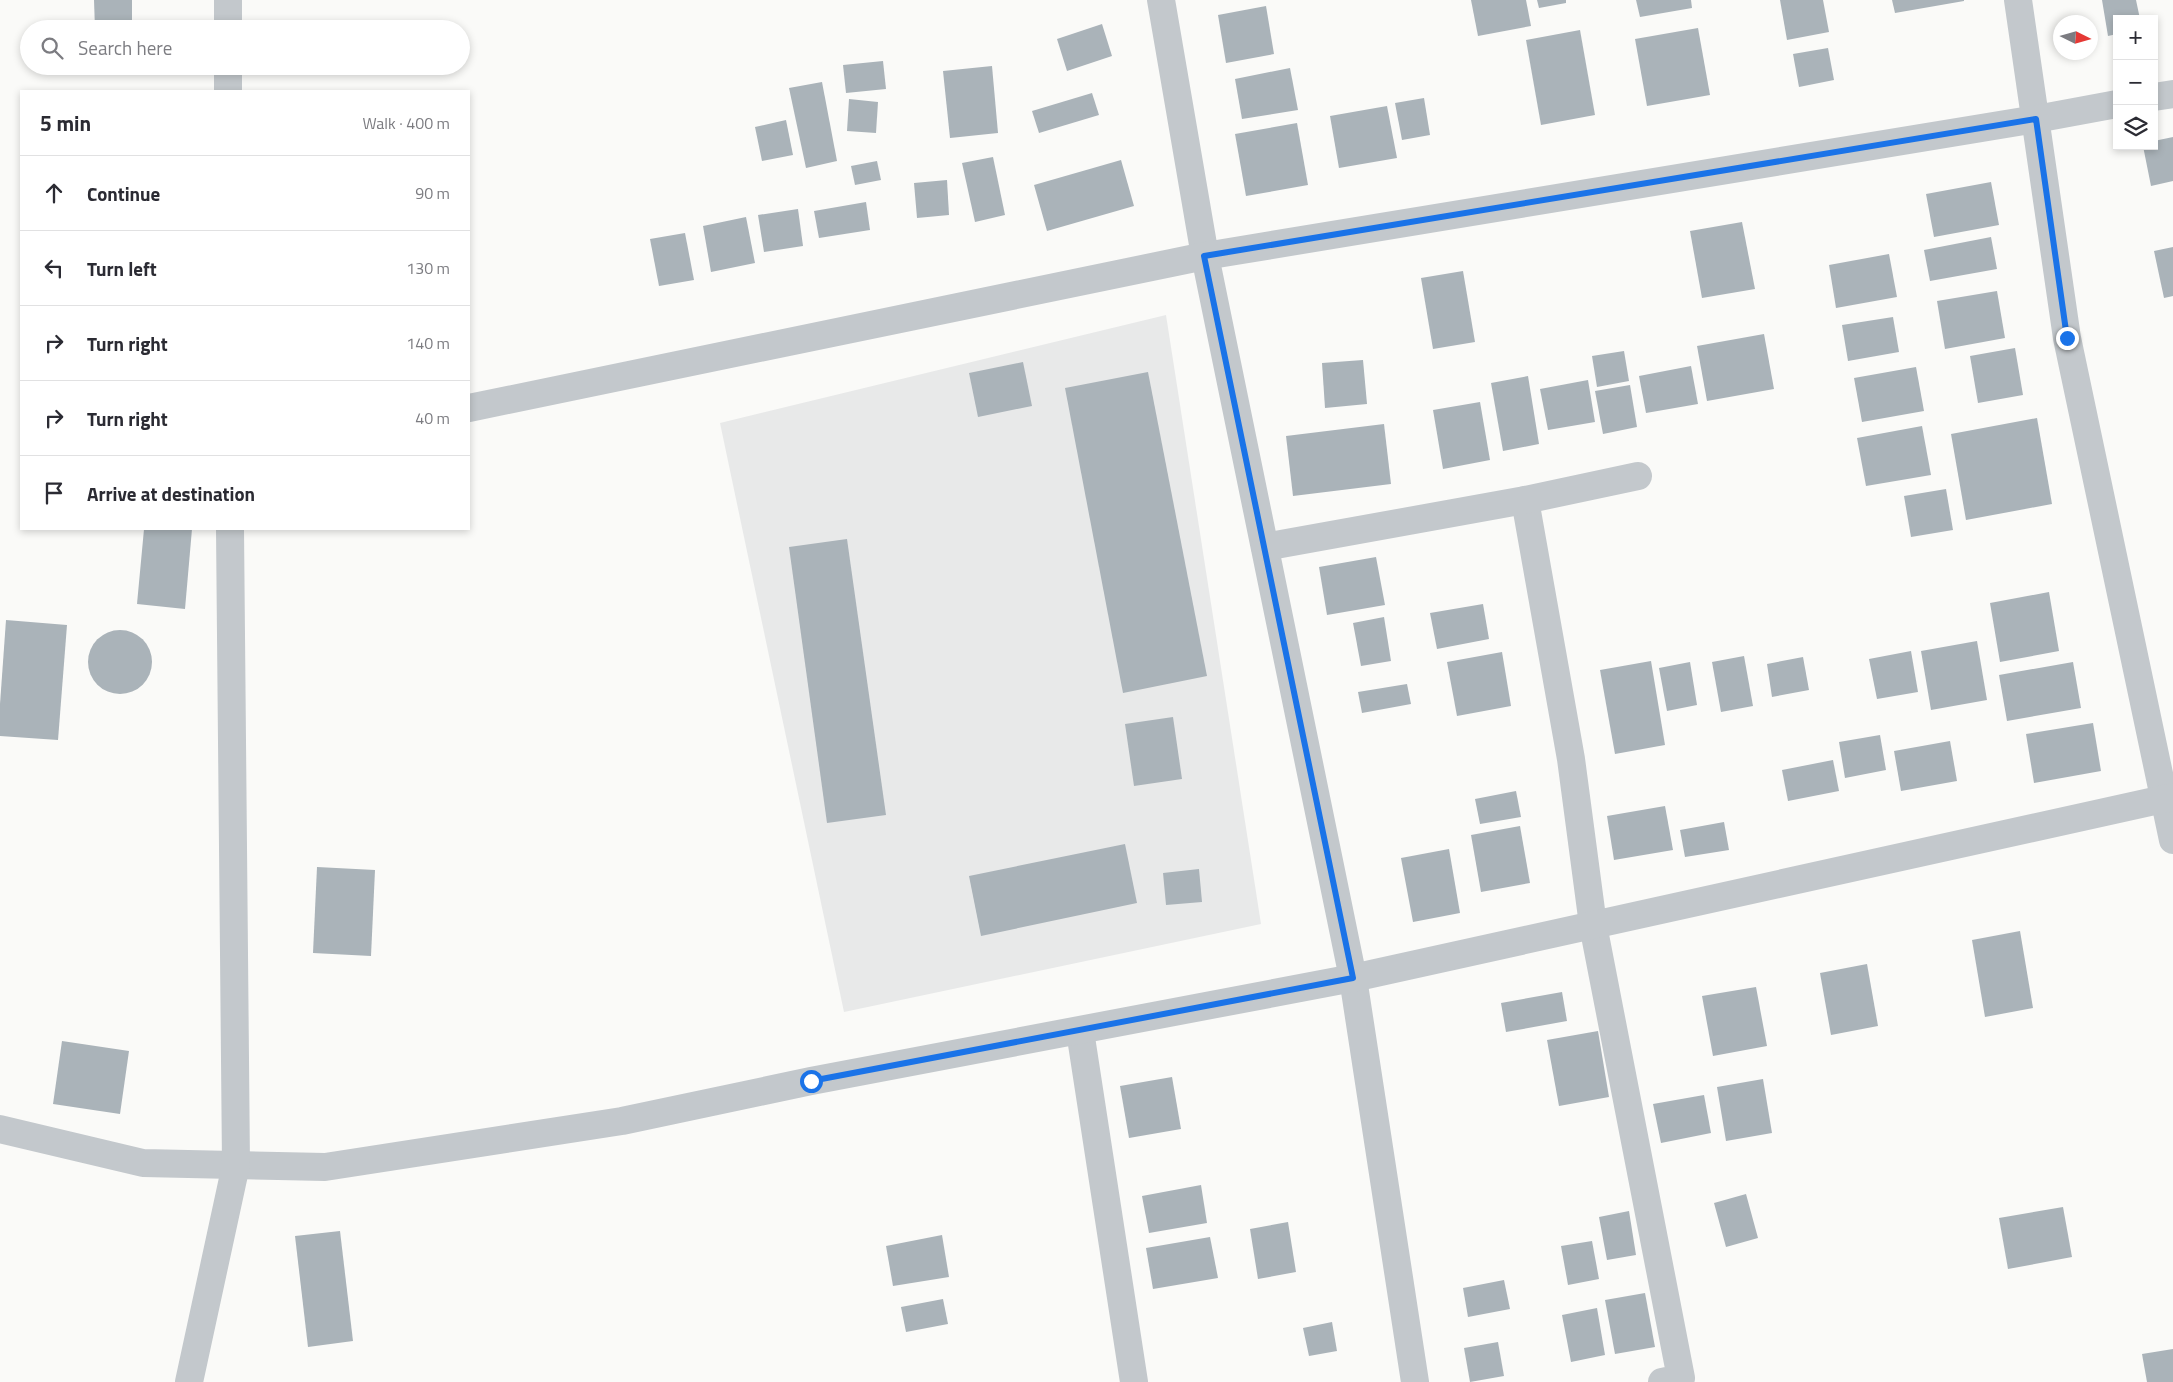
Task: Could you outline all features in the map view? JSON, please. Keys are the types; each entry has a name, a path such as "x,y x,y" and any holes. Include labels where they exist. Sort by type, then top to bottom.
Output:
{"street":[{"path":"228,0 228,20"},
{"path":"1161,0 1204,256 1353,978 1416,1382"},
{"path":"2018,0 2067,338 2169,798 2173,840"},
{"path":"228,75 228,90"},
{"path":"2158,96 2173,94"},
{"path":"470,408 1204,256 2113,105"},
{"path":"1265,547 1525,500 1638,476"},
{"path":"1525,500 1571,758 1593,925 1681,1378 1662,1382"},
{"path":"190,1382 236,1165 230,530"},
{"path":"0,1129 143,1163 326,1167 622,1121 811,1081 1353,978 2169,798"},
{"path":"1080,1031 1134,1382"}],"shaded area":[{"path":"1166,315 1261,924 844,1012 720,423"}],"building":[{"path":"94,0 132,0 132,20 95,20"},
{"path":"1471,0 1526,0 1531,26 1478,36"},
{"path":"1537,0 1566,0 1566,3 1539,8"},
{"path":"1636,0 1691,0 1692,8 1640,17"},
{"path":"1780,0 1823,0 1829,32 1787,40"},
{"path":"1892,0 1964,0 1964,1 1895,13"},
{"path":"2102,0 2136,0 2139,15 2113,15 2113,35 2108,36"},
{"path":"1266,6 1274,54 1226,63 1218,15"},
{"path":"1102,24 1112,56 1067,71 1057,39"},
{"path":"1698,28 1710,95 1647,106 1635,39"},
{"path":"1580,30 1595,115 1541,125 1526,40"},
{"path":"1828,48 1834,80 1799,87 1793,54"},
{"path":"883,61 886,89 846,93 843,65"},
{"path":"992,66 998,133 950,138 943,71"},
{"path":"1290,68 1298,110 1242,119 1235,79"},
{"path":"822,82 837,161 806,168 789,88"},
{"path":"1092,93 1099,115 1039,133 1032,111"},
{"path":"1424,98 1430,135 1402,140 1395,103"},
{"path":"849,99 878,102 876,133 847,131"},
{"path":"1387,106 1397,158 1339,168 1330,116"},
{"path":"786,120 793,155 762,161 755,127"},
{"path":"1297,123 1308,185 1246,196 1235,134"},
{"path":"2173,137 2173,181 2151,186 2144,150 2158,150 2158,140"},
{"path":"993,157 1005,215 975,222 962,163"},
{"path":"1121,160 1134,206 1047,231 1034,185"},
{"path":"877,161 881,180 855,185 851,166"},
{"path":"947,180 949,215 917,218 914,183"},
{"path":"1991,182 1999,225 1934,237 1926,194"},
{"path":"866,202 870,230 819,238 814,211"},
{"path":"798,209 803,246 764,252 758,215"},
{"path":"746,217 755,263 711,272 703,226"},
{"path":"1742,222 1755,289 1702,298 1690,231"},
{"path":"685,233 694,280 659,286 650,239"},
{"path":"1991,237 1997,269 1930,281 1924,250"},
{"path":"2173,247 2173,296 2164,298 2154,251"},
{"path":"1889,254 1897,297 1836,308 1829,265"},
{"path":"1463,271 1475,342 1433,349 1421,278"},
{"path":"1997,291 2005,338 1945,349 1937,301"},
{"path":"1893,317 1899,352 1848,361 1842,325"},
{"path":"1764,334 1774,389 1707,401 1697,346"},
{"path":"2015,348 2023,395 1978,403 1970,356"},
{"path":"1624,351 1629,381 1597,387 1592,356"},
{"path":"1363,360 1367,404 1325,408 1322,363"},
{"path":"1023,362 1032,406 978,417 969,373"},
{"path":"1691,366 1698,404 1646,413 1639,376"},
{"path":"1916,367 1924,411 1862,422 1854,378"},
{"path":"1148,372 1207,676 1123,693 1065,388"},
{"path":"1528,376 1539,444 1503,451 1491,383"},
{"path":"1588,380 1595,422 1548,430 1540,389"},
{"path":"1630,385 1637,427 1603,434 1595,391"},
{"path":"1480,402 1490,460 1443,469 1433,410"},
{"path":"2037,418 2052,504 1966,520 1951,434"},
{"path":"1384,424 1391,484 1293,496 1286,436"},
{"path":"1922,426 1931,475 1866,486 1857,438"},
{"path":"1946,489 1953,530 1911,537 1904,496"},
{"path":"144,530 192,530 185,609 137,604"},
{"path":"847,539 886,815 827,823 789,547"},
{"path":"1376,557 1385,605 1327,615 1319,567"},
{"path":"2049,592 2059,651 2000,662 1990,603"},
{"path":"1483,604 1489,639 1437,649 1430,613"},
{"path":"1384,617 1391,661 1361,666 1353,623"},
{"path":"6,620 67,625 58,740 0,736 0,704"},
{"path":"114,630 126,630 143,639 150,650 152,662 150,674 143,685 126,694 114,694 102,689 93,680 88,668 88,656 93,644 102,635"},
{"path":"1977,641 1987,700 1931,710 1921,651"},
{"path":"1911,651 1918,692 1877,699 1869,659"},
{"path":"1502,652 1511,706 1457,716 1447,662"},
{"path":"1744,656 1753,706 1721,712 1712,662"},
{"path":"1803,657 1809,690 1772,697 1767,664"},
{"path":"1651,661 1665,745 1615,754 1600,670"},
{"path":"1690,662 1697,705 1667,711 1659,668"},
{"path":"2073,662 2081,708 2007,721 1999,675"},
{"path":"1407,684 1411,704 1362,713 1358,692"},
{"path":"1173,717 1182,779 1134,786 1125,724"},
{"path":"2093,723 2101,771 2034,783 2026,734"},
{"path":"1880,735 1886,770 1845,778 1839,742"},
{"path":"1950,741 1957,781 1901,791 1894,751"},
{"path":"1833,760 1839,791 1788,801 1782,770"},
{"path":"1516,791 1521,817 1480,824 1475,799"},
{"path":"1665,806 1673,850 1614,860 1607,816"},
{"path":"1724,822 1729,850 1685,857 1680,830"},
{"path":"1520,826 1530,883 1481,892 1471,835"},
{"path":"1125,844 1137,903 981,936 969,876"},
{"path":"1449,849 1460,913 1413,922 1401,858"},
{"path":"317,867 375,870 371,956 313,953"},
{"path":"1199,869 1202,902 1166,905 1163,873"},
{"path":"2020,931 2033,1008 1985,1017 1972,940"},
{"path":"1867,964 1878,1026 1831,1035 1820,973"},
{"path":"1756,987 1767,1046 1713,1056 1702,996"},
{"path":"1562,992 1567,1021 1506,1032 1501,1003"},
{"path":"1598,1031 1609,1097 1559,1106 1547,1040"},
{"path":"62,1041 129,1051 120,1114 53,1104"},
{"path":"1172,1077 1181,1129 1129,1138 1120,1086"},
{"path":"1763,1079 1772,1133 1726,1141 1717,1087"},
{"path":"1704,1095 1711,1133 1661,1143 1653,1104"},
{"path":"1201,1185 1207,1223 1149,1233 1142,1196"},
{"path":"1746,1194 1758,1238 1726,1247 1714,1203"},
{"path":"2063,1207 2072,1257 2008,1269 1999,1218"},
{"path":"1629,1211 1636,1255 1607,1260 1599,1217"},
{"path":"1288,1222 1296,1272 1258,1279 1250,1229"},
{"path":"340,1231 353,1341 308,1347 295,1236"},
{"path":"942,1235 949,1277 893,1286 886,1246"},
{"path":"1210,1237 1218,1278 1153,1289 1146,1248"},
{"path":"1592,1241 1599,1279 1568,1285 1561,1246"},
{"path":"1504,1280 1510,1309 1468,1317 1463,1288"},
{"path":"1645,1293 1655,1347 1615,1354 1605,1300"},
{"path":"943,1299 948,1324 906,1332 901,1307"},
{"path":"1597,1308 1605,1355 1571,1362 1562,1315"},
{"path":"1332,1322 1337,1351 1309,1356 1303,1328"},
{"path":"1498,1342 1504,1376 1470,1382 1464,1348"},
{"path":"2173,1349 2173,1382 2147,1382 2142,1354"}],"route":[{"path":"811,1081 1353,978 1204,256 2036,119 2067,338"}]}
